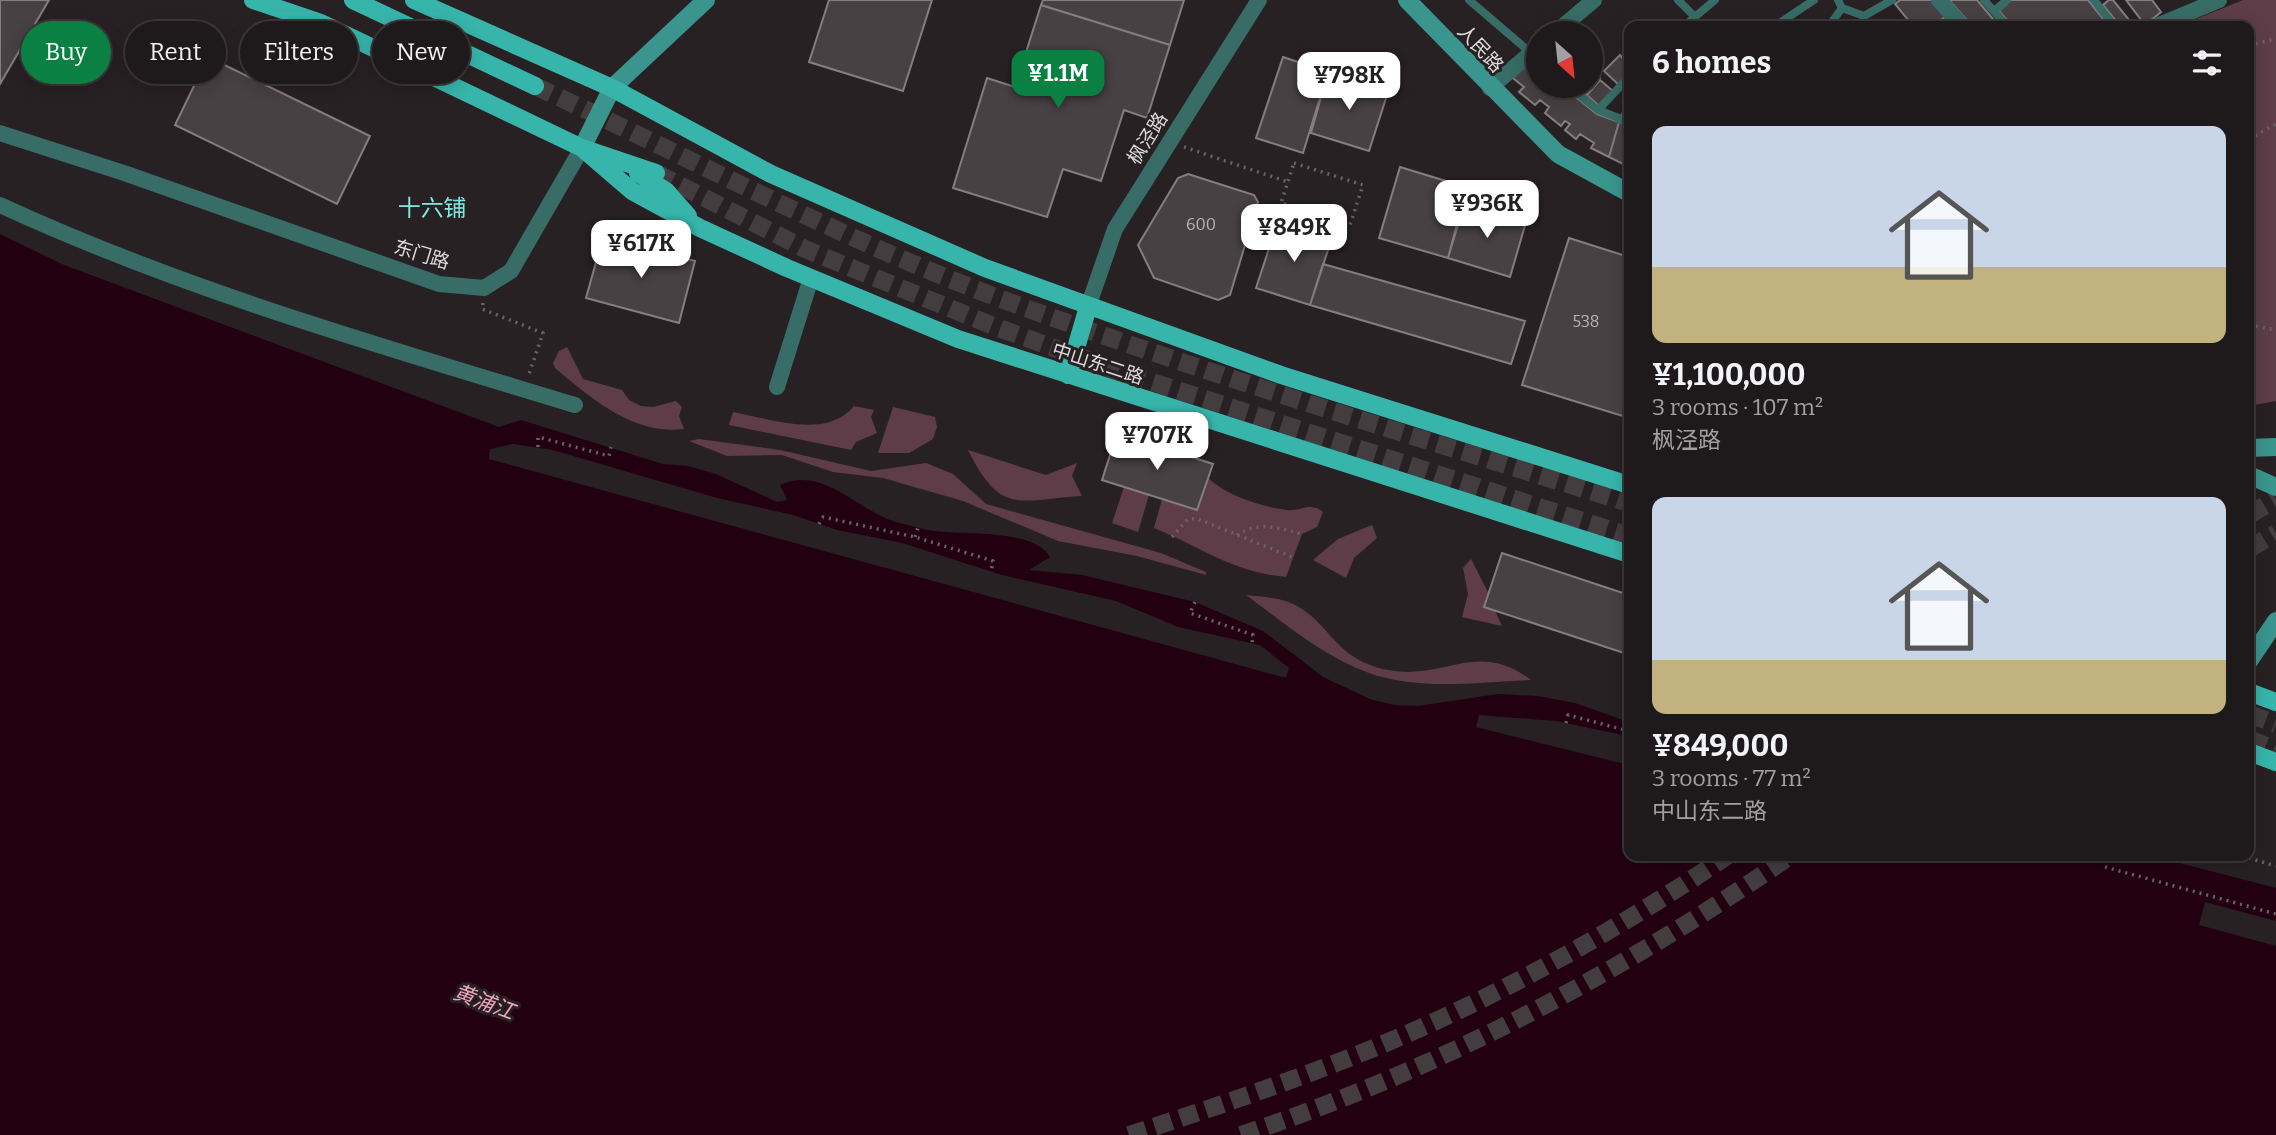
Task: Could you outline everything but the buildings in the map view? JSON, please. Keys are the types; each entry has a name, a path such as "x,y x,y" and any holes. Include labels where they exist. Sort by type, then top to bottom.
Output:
{"main road":[{"path":"253,0 321,23 582,148 656,173"},
{"path":"353,0 534,86"},
{"path":"414,0 612,88 660,116 807,191 985,268 1281,374 1624,483"},
{"name":"中山东二路","path":"582,148 632,191 700,228 958,339 1624,552"},
{"path":"617,160 666,191 700,228"},
{"path":"1068,375 1088,307"},
{"path":"2254,694 2276,702"},
{"path":"2254,754 2276,762"}],"street":[{"path":"484,289 511,271 582,148 612,88 706,0"},
{"name":"枫泾路","path":"1088,307 1115,229 1259,0"},
{"name":"人民路","path":"1407,0 1490,88 1558,154 1624,190"},
{"path":"1939,0 1958,21"},
{"path":"2169,21 2219,0"},
{"path":"1567,21 1587,2"},
{"path":"1490,88 1526,61"},
{"name":"东门路","path":"0,133 124,173 439,284 484,289"},
{"path":"0,205 51,229 267,310 575,405"},
{"path":"777,387 811,278"},
{"path":"2254,448 2276,447"},
{"path":"2254,477 2276,487"},
{"path":"2254,654 2276,621"}],"lane":[{"path":"1469,0 1526,45"},
{"path":"1678,0 1695,17"},
{"path":"1690,21 1714,0"},
{"path":"1782,21 1814,0"},
{"path":"1832,21 1840,4 1864,16 1892,0"},
{"path":"1984,0 2003,21"},
{"path":"1994,11 2007,0"},
{"path":"2094,0 2110,21"},
{"path":"1598,110 1624,82"},
{"path":"1583,98 1598,110 1624,121"}],"path":[{"path":"2254,44 2276,39"},
{"path":"2254,136 2276,124"},
{"path":"1169,142 1288,182"},
{"path":"1294,163 1363,185 1350,225 1281,203 1288,182 1294,163"},
{"path":"484,289 482,309 543,333 524,389"},
{"path":"2254,326 2276,330"},
{"path":"538,447 538,437 609,456 611,447"},
{"path":"820,524 823,517 915,537 993,561 991,572"},
{"path":"1172,537 1188,519 1198,519 1292,557"},
{"path":"1237,535 1249,528 1261,526 1302,534"},
{"path":"915,537 918,527"},
{"path":"1195,602 1190,613 1253,635 1252,643"},
{"path":"1566,723 1568,715 1624,730"},
{"path":"2254,860 2276,866"},
{"path":"2105,867 2276,914"}],"shaded area":[{"path":"2243,0 2276,0 2276,401 2254,405 2254,21 2191,21"},
{"path":"567,347 583,379 622,390 629,400 641,406 653,407 676,401 682,407 679,416 684,429 665,429 631,421 599,403 555,368 553,363 559,351"},
{"path":"854,406 874,410 871,417 877,433 856,442 851,450 729,425 733,412 781,422 813,425 842,416"},
{"path":"893,407 935,417 937,427 933,439 909,453 878,453"},
{"path":"699,439 780,450 871,471 926,463 953,474 986,504 1161,553 1206,572 1206,575 1137,556 1058,541 963,501 883,478 833,472 782,455 727,456 689,441"},
{"path":"968,450 1046,475 1077,463 1072,476 1082,496 1027,501 1002,495 991,486"},
{"path":"1208,478 1234,495 1255,503 1286,510 1314,507 1323,512 1317,527 1302,534 1286,577 1249,570 1154,528 1162,499 1197,510"},
{"path":"1124,487 1149,495 1138,532 1112,523"},
{"path":"1372,525 1377,538 1354,558 1346,578 1313,560 1338,539"},
{"path":"1471,559 1489,594 1484,607 1495,611 1502,626 1462,617 1468,594 1463,568"},
{"path":"1246,595 1293,604 1317,621 1355,658 1370,665 1408,672 1477,662 1494,663 1512,668 1531,680 1429,684 1388,679 1352,666 1320,649"}],"water":[{"name":"黄浦江","path":"0,234 64,265 499,427 521,420 663,464 688,466 716,474 777,502 787,500 780,485 806,480 819,482 877,514 900,523 937,531 992,534 1027,541 1041,547 1050,557 1029,570 1082,575 1195,602 1263,631 1323,677 1370,699 1394,705 1418,706 1498,694 1538,696 1575,703 1624,720 1624,861 2171,861 2276,888 2276,1135 0,1135"}],"pier":[{"path":"513,444 553,450 717,498 793,515 837,530 902,543 1002,575 1116,601 1178,627 1260,645 1289,668 1286,678 489,459 490,449"},
{"path":"1479,715 1556,721 1623,735 1624,764 1476,727"},
{"path":"2205,902 2276,921 2276,946 2199,925"}],"tunnel":[{"path":"535,86 890,254 1012,303 1242,382 1624,501"},
{"path":"656,173 805,249 996,327 1118,371 1624,534"},
{"path":"2254,512 2276,499"},
{"path":"2254,546 2276,533"},
{"path":"2254,716 2276,724"},
{"path":"2254,741 2276,750"},
{"path":"1129,1135 1331,1065 1455,1012 1594,939 1719,861"},
{"path":"1241,1135 1386,1081 1525,1015 1660,940 1782,861"}],"district":[{"name":"十六铺","path":"432,208"}]}
